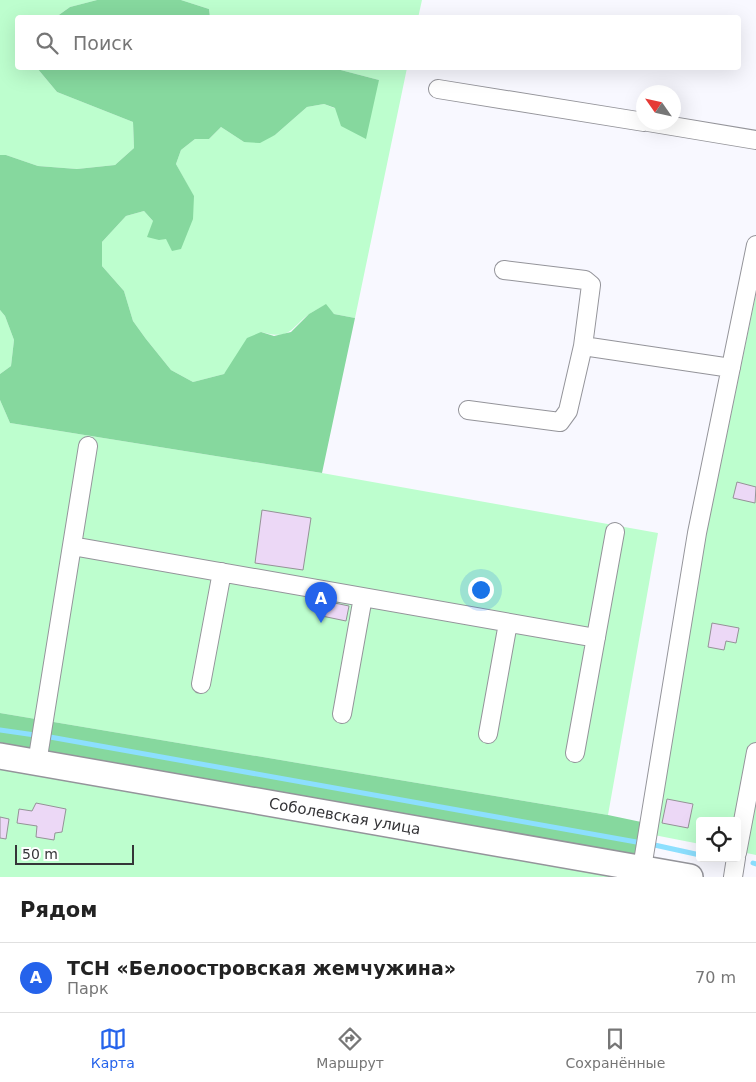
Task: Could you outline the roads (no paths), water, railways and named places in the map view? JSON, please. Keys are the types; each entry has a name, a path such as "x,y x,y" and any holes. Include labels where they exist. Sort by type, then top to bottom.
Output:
{"street":[{"path":"438,89 636,121"},
{"path":"681,128 756,140"},
{"path":"642,868 697,533 756,245"},
{"path":"468,410 560,422 568,411 583,346 591,285 585,280 504,270"},
{"path":"583,346 731,368"},
{"path":"37,762 88,446"},
{"path":"575,753 615,532"},
{"path":"72,546 596,638"},
{"path":"201,684 222,572"},
{"path":"342,714 363,597"},
{"path":"488,734 508,623"},
{"path":"741,831 756,752"},
{"name":"Соболевская улица","path":"0,756 690,877"},
{"path":"733,877 735,862"}],"waterway":[{"path":"0,730 35,735"},
{"path":"50,737 642,843"},
{"path":"650,844 696,854"}],"place":[{"name":"ТСН «Белоостровская жемчужина»","path":"321,623"}]}
